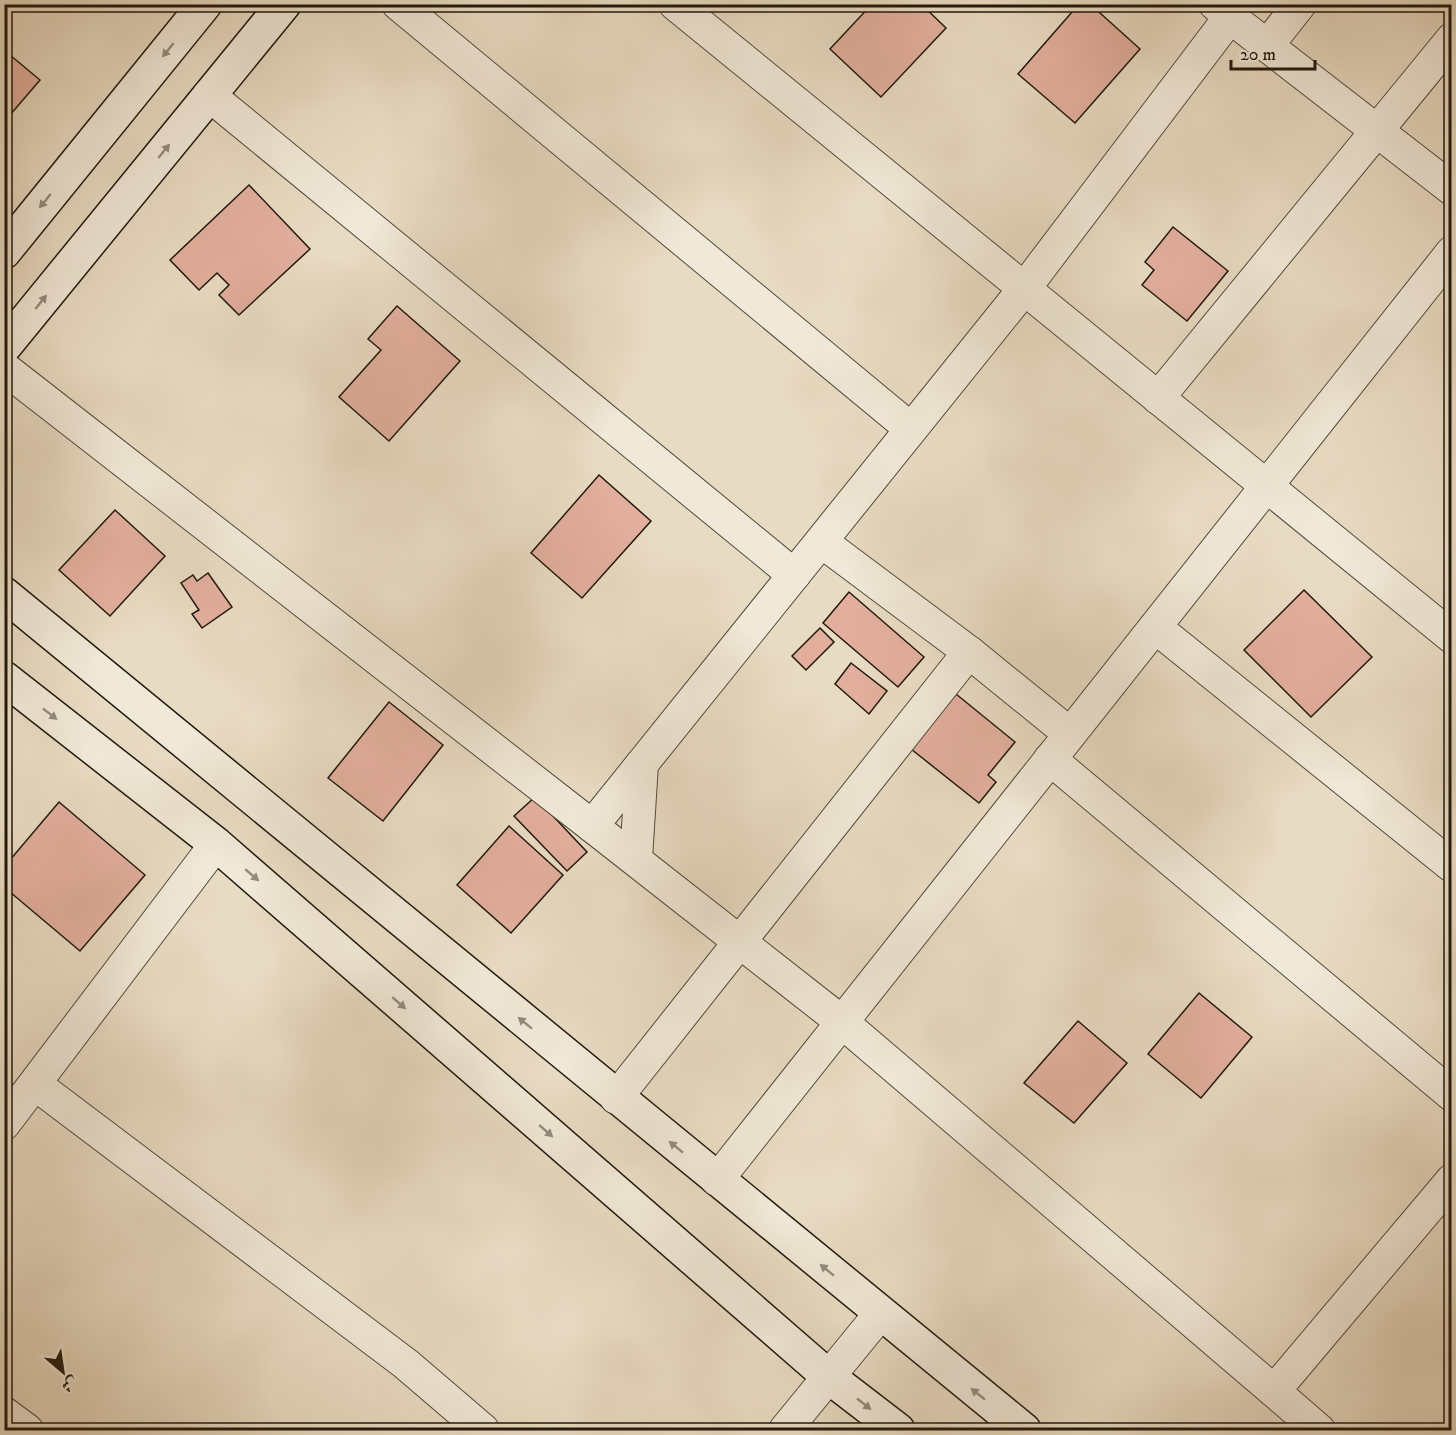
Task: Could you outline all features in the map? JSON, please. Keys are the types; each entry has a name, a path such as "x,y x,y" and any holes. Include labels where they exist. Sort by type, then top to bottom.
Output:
{"street":[{"path":"4,252 205,4"},
{"path":"4,347 284,4"},
{"path":"398,4 911,429"},
{"path":"675,4 1452,637"},
{"path":"1266,46 1300,4"},
{"path":"592,826 1024,289 1222,11 1452,189"},
{"path":"1158,398 1452,39"},
{"path":"209,95 794,575"},
{"path":"717,1180 1452,252"},
{"path":"4,368 740,940 842,1022 1319,1431"},
{"path":"822,542 969,652 1070,734"},
{"path":"4,594 1024,1431"},
{"path":"1155,627 1452,866"},
{"path":"616,1098 969,652"},
{"path":"4,678 216,844 829,1377 898,1431"},
{"path":"1050,759 1452,1095"},
{"path":"636,859 642,764"},
{"path":"4,1124 216,844"},
{"path":"35,1084 406,1364 483,1431"},
{"path":"1274,1391 1452,1180"},
{"path":"785,1431 880,1314"},
{"path":"4,1413 27,1431"}],"building":[{"path":"872,4 921,4 946,28 881,97 830,49"},
{"path":"1079,4 1090,4 1140,49 1075,123 1018,74"},
{"path":"4,50 40,80 4,122"},
{"path":"249,185 310,249 239,315 219,295 229,285 217,273 199,290 170,260"},
{"path":"1173,227 1228,271 1187,321 1142,285 1154,270 1145,262"},
{"path":"397,306 460,361 389,441 339,397 381,350 368,339"},
{"path":"599,475 651,521 582,598 531,553"},
{"path":"115,510 165,556 110,616 59,570"},
{"path":"208,573 232,607 202,628 192,614 199,610 181,583 193,575 197,581"},
{"path":"1304,590 1372,657 1311,717 1244,650"},
{"path":"849,592 924,657 898,687 823,623"},
{"path":"820,628 834,642 806,670 792,656"},
{"path":"851,663 887,691 869,714 835,684"},
{"path":"956,694 1015,742 988,775 996,782 979,803 911,749"},
{"path":"389,702 443,745 383,821 328,778"},
{"path":"535,797 587,852 567,871 514,816"},
{"path":"59,802 145,875 80,951 4,887 4,867"},
{"path":"509,826 563,875 511,933 457,885"},
{"path":"1199,993 1252,1037 1201,1098 1148,1054"},
{"path":"1078,1021 1127,1063 1074,1123 1024,1083"}]}
